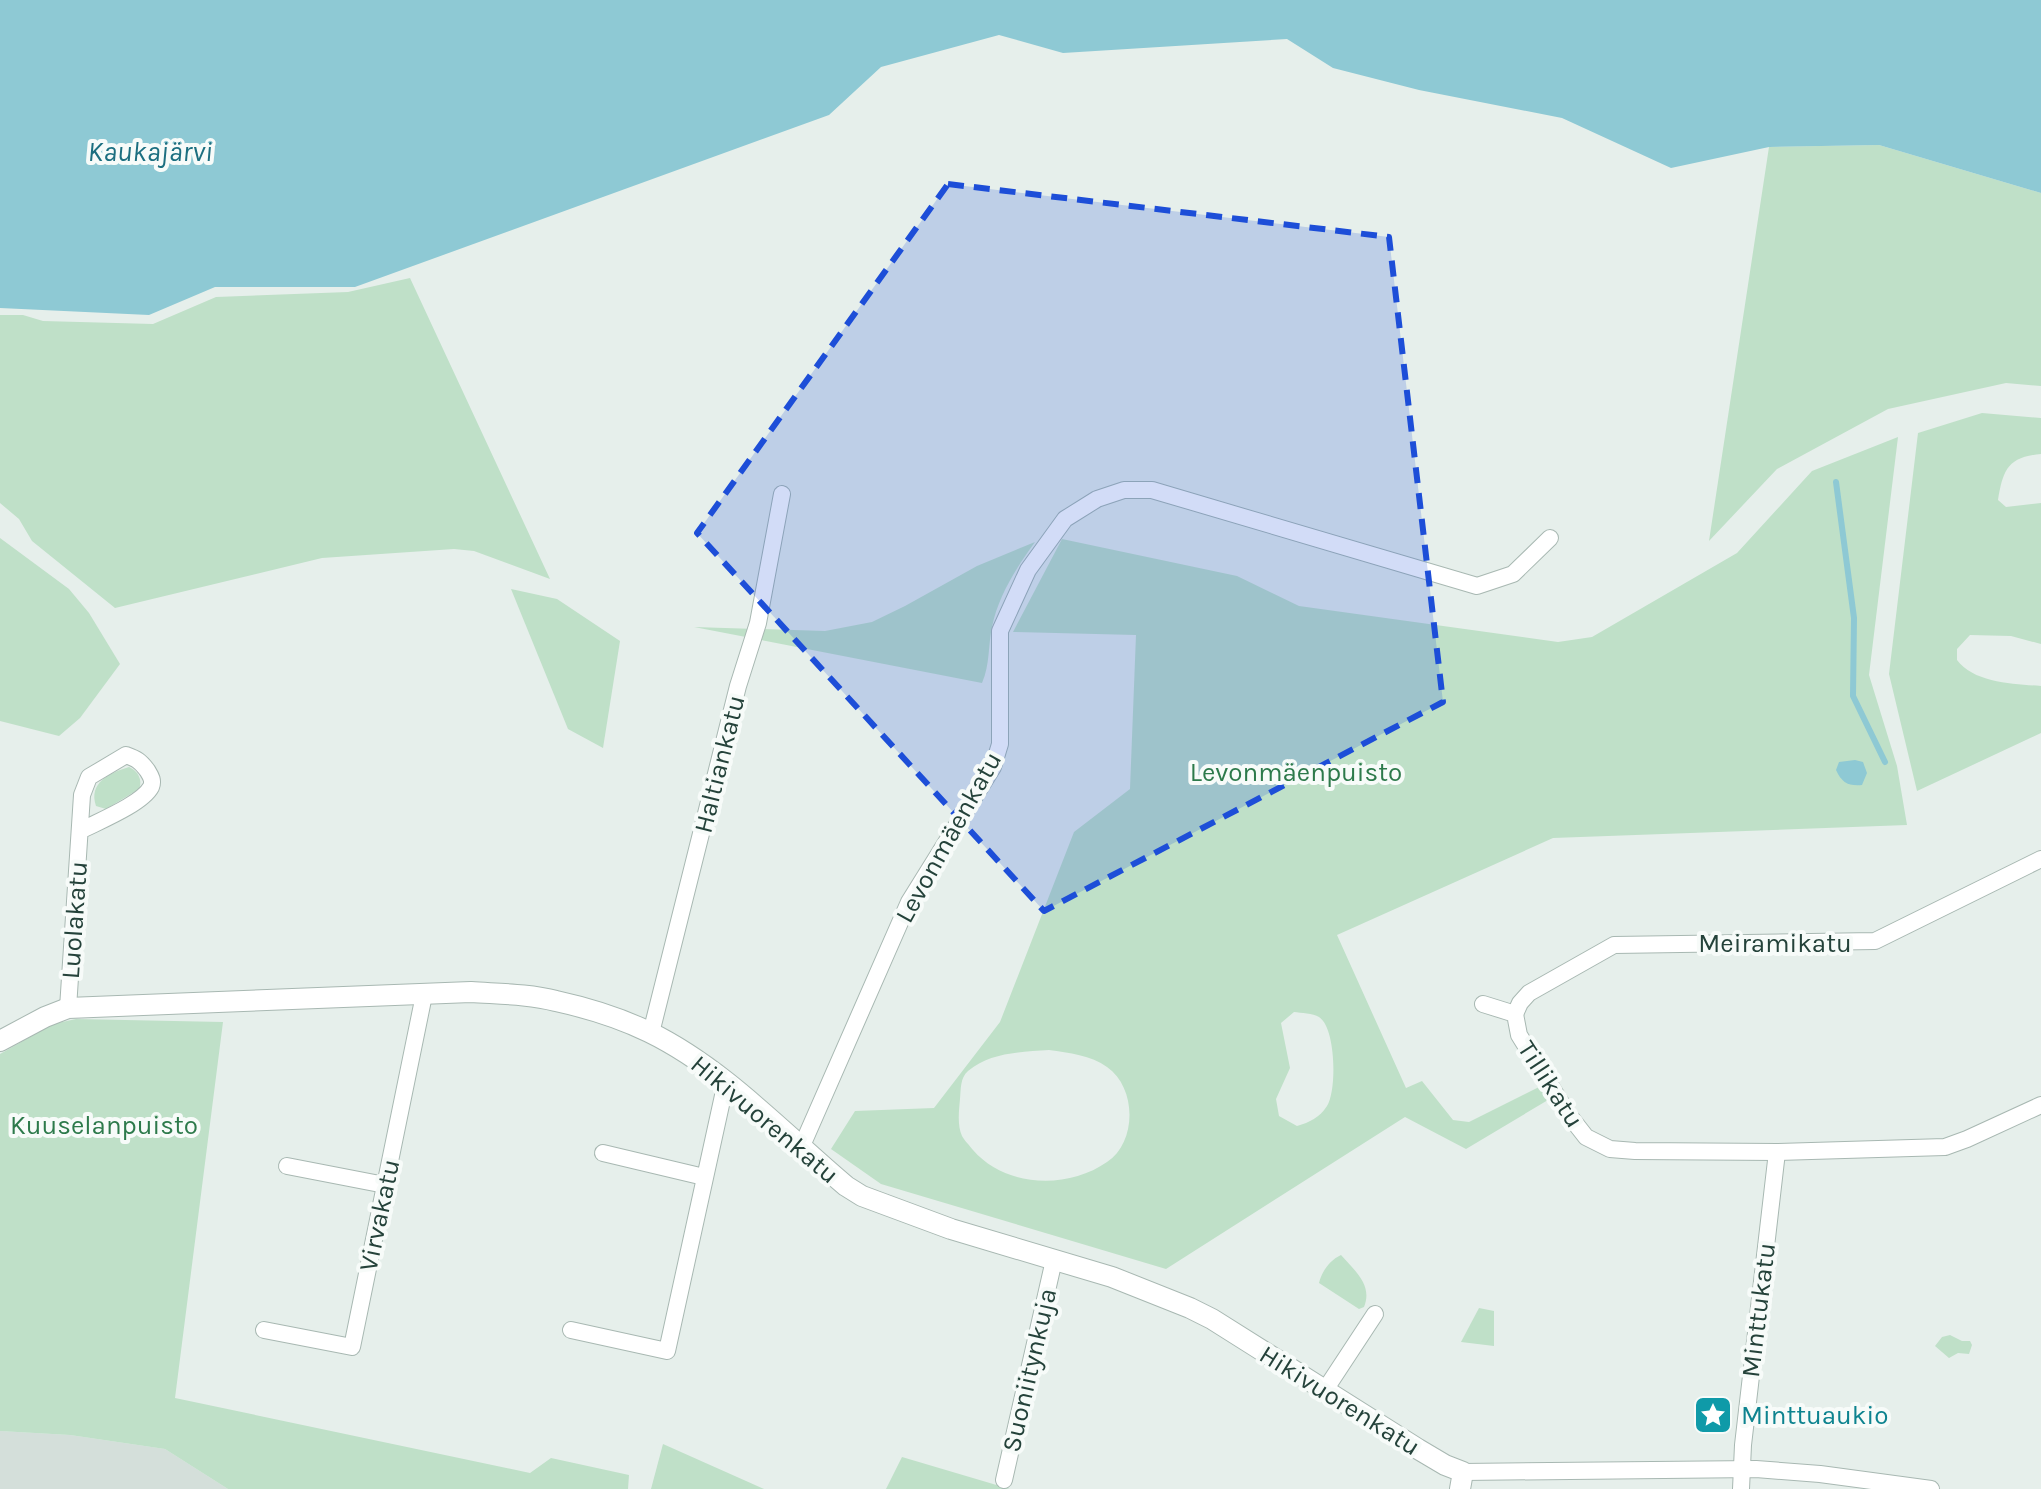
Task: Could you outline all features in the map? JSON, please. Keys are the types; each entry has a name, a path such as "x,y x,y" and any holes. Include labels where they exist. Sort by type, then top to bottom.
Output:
{"street":[{"name":"Levonmäenkatu","path":"801,1148 909,902 993,767 1000,744 1000,631 1028,570 1065,519 1111,494 1124,490 1152,490 1477,586 1513,574 1550,538"},
{"name":"Haltiankatu","path":"651,1033 738,686 758,623 782,494"},
{"name":"Luolakatu","path":"68,1008 82,795 89,777 126,755 140,760 151,776 153,783 150,789 136,801 80,831"},
{"name":"Meiramikatu","path":"1515,1014 1529,993 1608,946 1875,941 2041,859"},
{"name":"Hikivuorenkatu","path":"0,1041 68,1008 471,992 530,996 597,1012 651,1033 682,1051 726,1082 846,1186 862,1196 951,1229 1112,1277 1212,1319 1445,1465 1462,1481"},
{"name":"Virvakatu","path":"264,1330 352,1347 424,995"},
{"name":"Tillikatu","path":"1483,1004 1515,1014 1519,1035 1568,1114 1586,1137 1597,1144 1610,1149 1635,1151 1777,1152"},
{"path":"571,1330 667,1351 726,1082"},
{"path":"1777,1152 1945,1147 2041,1105"},
{"name":"Minttukatu","path":"1741,1489 1777,1152"},
{"path":"603,1153 704,1177"},
{"path":"287,1166 385,1185"},
{"name":"Suoniitynkuja","path":"1004,1480 1054,1260"},
{"path":"1325,1390 1375,1314"},
{"path":"1462,1481 1741,1469 1820,1474 1931,1489"}],"highlighted area":[{"path":"948,184 1389,237 1443,702 1044,911 697,533"}],"shaded area":[{"path":"0,1431 70,1435 165,1449 228,1489 0,1489"}],"green space":[{"path":"1879,145 2041,193 2041,386 2006,383 1888,409 1777,469 1709,541 1769,147"},
{"path":"410,278 550,579 474,551 454,549 322,558 115,608 32,541 19,519 0,503 0,315 23,315 43,321 153,324 216,297 348,292"},
{"path":"1982,413 2041,418 2041,454 2021,458 2009,467 1998,500 2006,507 2041,503 2041,644 2011,636 1970,635 1957,649 1957,660 1964,668 1984,678 2041,686 2041,733 1917,791 1889,674 1918,433"},
{"name":"Levonmäenpuisto","path":"1898,437 1869,675 1897,766 1907,825 1553,838 1337,935 1406,1088 1422,1081 1453,1120 1469,1122 1539,1087 1548,1100 1466,1149 1405,1117 1166,1269 881,1184 831,1149 855,1111 934,1108 1000,1022 1074,832 1130,789 1136,635 1013,632 1062,539 1237,576 1299,606 1558,642 1592,637 1737,553 1812,471","holes":["1294,1012 1319,1017 1325,1023 1333,1060 1332,1087 1327,1106 1314,1119 1297,1126 1279,1116 1276,1099 1290,1068 1281,1023","1049,1050 1080,1055 1107,1067 1124,1088 1130,1115 1124,1142 1107,1162 1074,1177 1037,1180 1019,1177 986,1162 963,1138 959,1127 961,1088 965,1074 986,1060 1007,1054"]},
{"path":"0,538 69,589 89,613 120,664 80,718 59,736 0,721"},
{"path":"1035,542 1003,593 992,627 982,683 694,627 825,631 872,622 977,566"},
{"path":"511,589 557,599 620,641 603,748 568,729"},
{"path":"129,767 139,776 139,789 106,809 96,806 95,791 102,780"},
{"name":"Kuuselanpuisto","path":"76,1019 223,1022 175,1398 530,1473 551,1458 629,1475 628,1489 228,1489 165,1449 70,1435 0,1431 0,1054 53,1024"},
{"path":"1341,1255 1364,1285 1366,1299 1364,1307 1359,1309 1319,1283 1327,1266"},
{"path":"1479,1308 1494,1311 1494,1346 1461,1342"},
{"path":"1950,1335 1970,1341 1969,1354 1958,1353 1949,1358 1935,1346 1942,1337"},
{"path":"663,1444 764,1489 651,1489"},
{"path":"902,1457 1010,1489 886,1489"}],"water":[{"name":"Kaukajärvi","path":"0,0 2041,0 2041,193 1879,145 1769,147 1671,168 1562,118 1419,90 1333,68 1287,39 1063,53 999,35 881,67 829,115 355,287 215,287 149,315 0,308"},
{"path":"1839,762 1863,762 1867,773 1862,785 1846,783 1836,770"}],"waterway":[{"path":"1836,482 1854,618 1853,696 1885,762"}],"place":[{"name":"Minttuaukio","path":"1713,1415"}]}
